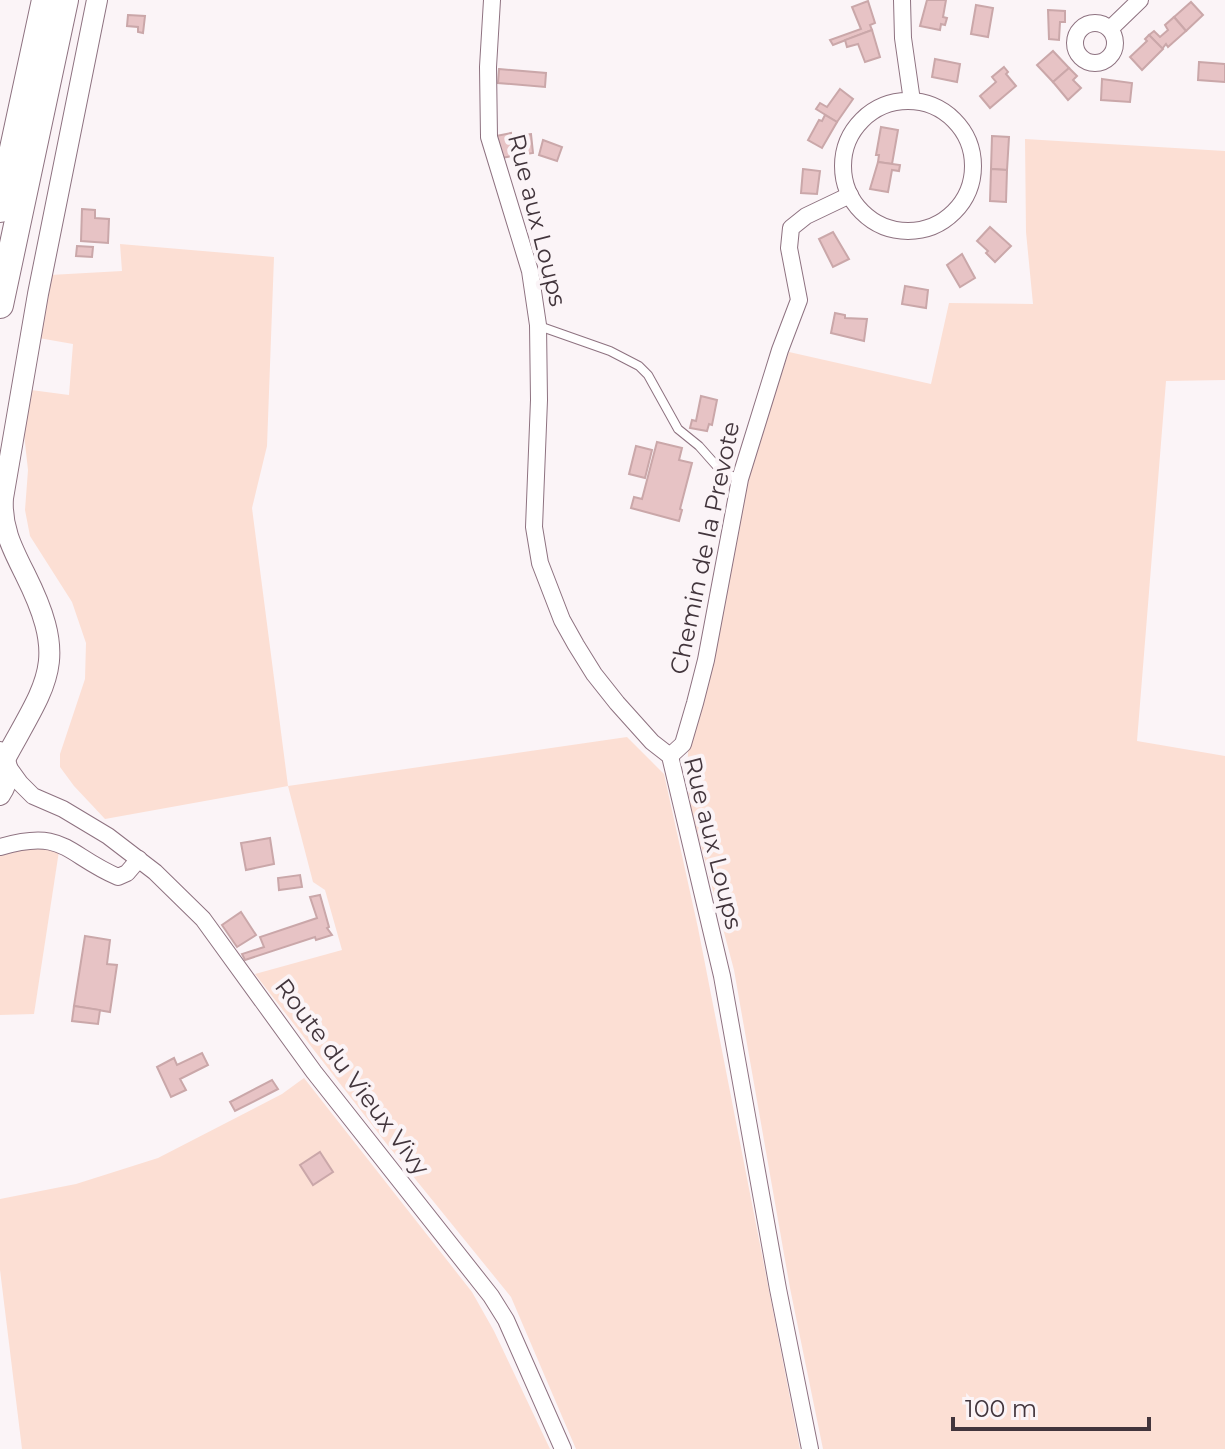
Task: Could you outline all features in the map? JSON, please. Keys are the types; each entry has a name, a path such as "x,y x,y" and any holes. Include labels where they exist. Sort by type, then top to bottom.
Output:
{"highway":[{"path":"0,209 45,0"},
{"path":"0,305 65,0"}],"street":[{"path":"0,796 7,784 3,754 43,689 50,654 48,630 4,529 3,498 38,294 97,0"},
{"name":"Rue aux Loups","path":"492,0 488,67 489,137 530,271 538,325 534,527 540,563 562,620 594,674 636,726 670,756 722,976 810,1449"},
{"path":"902,0 903,38 912,101"},
{"path":"1110,29 1140,0"},
{"path":"912,101 942,110 961,129 968,140 973,164 969,191 962,203 940,222 912,231 882,225 870,217 850,195 844,171 845,152 853,133 870,113 881,106 912,101"},
{"name":"Chemin de la Prevote","path":"670,756 683,744 702,674 740,479 799,300 789,248 791,228 806,216 850,195"},
{"name":"Route du Vieux Vivy","path":"3,754 33,796"},
{"name":"Route du Vieux Vivy","path":"0,796 33,796 82,820 139,859 187,902 210,928 314,1072 491,1296 506,1320 563,1449"},
{"path":"0,847 29,839 44,839 60,844 118,877 127,873 139,859"}],"lane":[{"path":"538,325 610,351 639,366 648,375 678,429 699,446 722,472 740,479"}],"shaded area":[{"path":"1025,139 1225,151 1225,380 1166,381 1137,741 1225,756 1225,1449 823,1449 790,1288 734,970 691,808 687,783 688,752 713,659 750,466 789,352 931,384 949,303 1033,304 1026,232"},
{"path":"120,244 274,257 267,446 252,508 288,786 105,819 60,767 60,754 85,679 86,643 72,602 30,536 25,510 28,470 24,434 31,390 69,395 73,344 33,337 50,275 122,271"},
{"path":"627,737 664,774 698,928 800,1449 576,1449 511,1297 255,974 342,950 325,890 313,882 288,786"},
{"path":"34,847 59,851 34,1014 0,1015 0,856"},
{"path":"304,1078 472,1292 550,1449 22,1449 0,1270 0,1199 76,1184 158,1158 282,1094"}],"building":[{"path":"927,0 946,0 943,17 947,18 940,30 920,26"},
{"path":"868,1 875,23 870,25 872,30 833,45 830,40 861,29 852,7"},
{"path":"1191,2 1203,15 1186,31 1174,17"},
{"path":"976,5 993,8 988,37 971,34"},
{"path":"1048,10 1065,11 1065,22 1060,22 1059,40 1049,39"},
{"path":"128,15 145,16 143,33 138,32 138,27 127,26"},
{"path":"1174,17 1186,31 1162,49 1149,35 1154,31 1160,37 1168,30 1165,25"},
{"path":"872,30 880,57 865,62 858,44 847,47 845,40"},
{"path":"1149,35 1163,49 1142,70 1130,57 1147,41 1145,39"},
{"path":"1053,51 1069,68 1053,82 1037,65"},
{"path":"935,59 960,64 957,82 932,77"},
{"path":"1199,62 1225,64 1225,82 1198,80"},
{"path":"1004,67 1016,86 990,108 980,96 996,82 992,77"},
{"path":"1069,68 1077,76 1073,80 1081,88 1068,100 1053,82"},
{"path":"499,69 546,73 545,87 498,83"},
{"path":"1102,79 1132,83 1130,102 1101,100"},
{"path":"840,89 853,99 837,122 816,109 820,103 827,107"},
{"path":"825,115 837,122 822,148 808,140"},
{"path":"881,127 898,130 892,164 878,162 879,155 876,155"},
{"path":"511,133 511,136 531,134 533,153 501,158 496,136"},
{"path":"992,136 1009,137 1007,170 991,169"},
{"path":"543,140 562,147 557,161 539,155"},
{"path":"878,162 900,165 899,171 892,170 888,192 870,189"},
{"path":"803,169 820,171 817,194 801,193"},
{"path":"991,169 1007,170 1006,202 990,201"},
{"path":"82,209 95,210 95,218 109,219 108,243 81,241"},
{"path":"990,227 1011,246 995,262 977,241"},
{"path":"833,232 849,259 833,267 819,239"},
{"path":"77,246 93,247 92,257 76,256"},
{"path":"962,254 975,278 960,287 947,265"},
{"path":"905,286 928,290 926,308 902,304"},
{"path":"835,313 845,315 845,318 867,319 864,341 831,333"},
{"path":"701,396 717,400 712,425 709,424 707,431 690,428 692,420 696,421"},
{"path":"657,442 682,448 679,460 692,463 679,521 631,508 634,497 642,499"},
{"path":"636,446 652,450 645,478 629,474"},
{"path":"270,838 274,864 246,870 241,843"},
{"path":"300,875 302,887 279,890 278,878"},
{"path":"320,895 327,928 332,935 316,940 315,937 245,960 242,954 264,947 260,937 317,918 310,897"},
{"path":"241,912 256,935 237,947 222,925"},
{"path":"85,936 110,940 107,964 117,965 110,1012 74,1006"},
{"path":"74,1006 100,1010 98,1024 72,1021"},
{"path":"202,1053 208,1065 180,1079 186,1090 171,1097 157,1067 174,1058 177,1065"},
{"path":"272,1080 278,1089 235,1111 230,1102"},
{"path":"320,1152 333,1172 313,1185 300,1165"}]}
